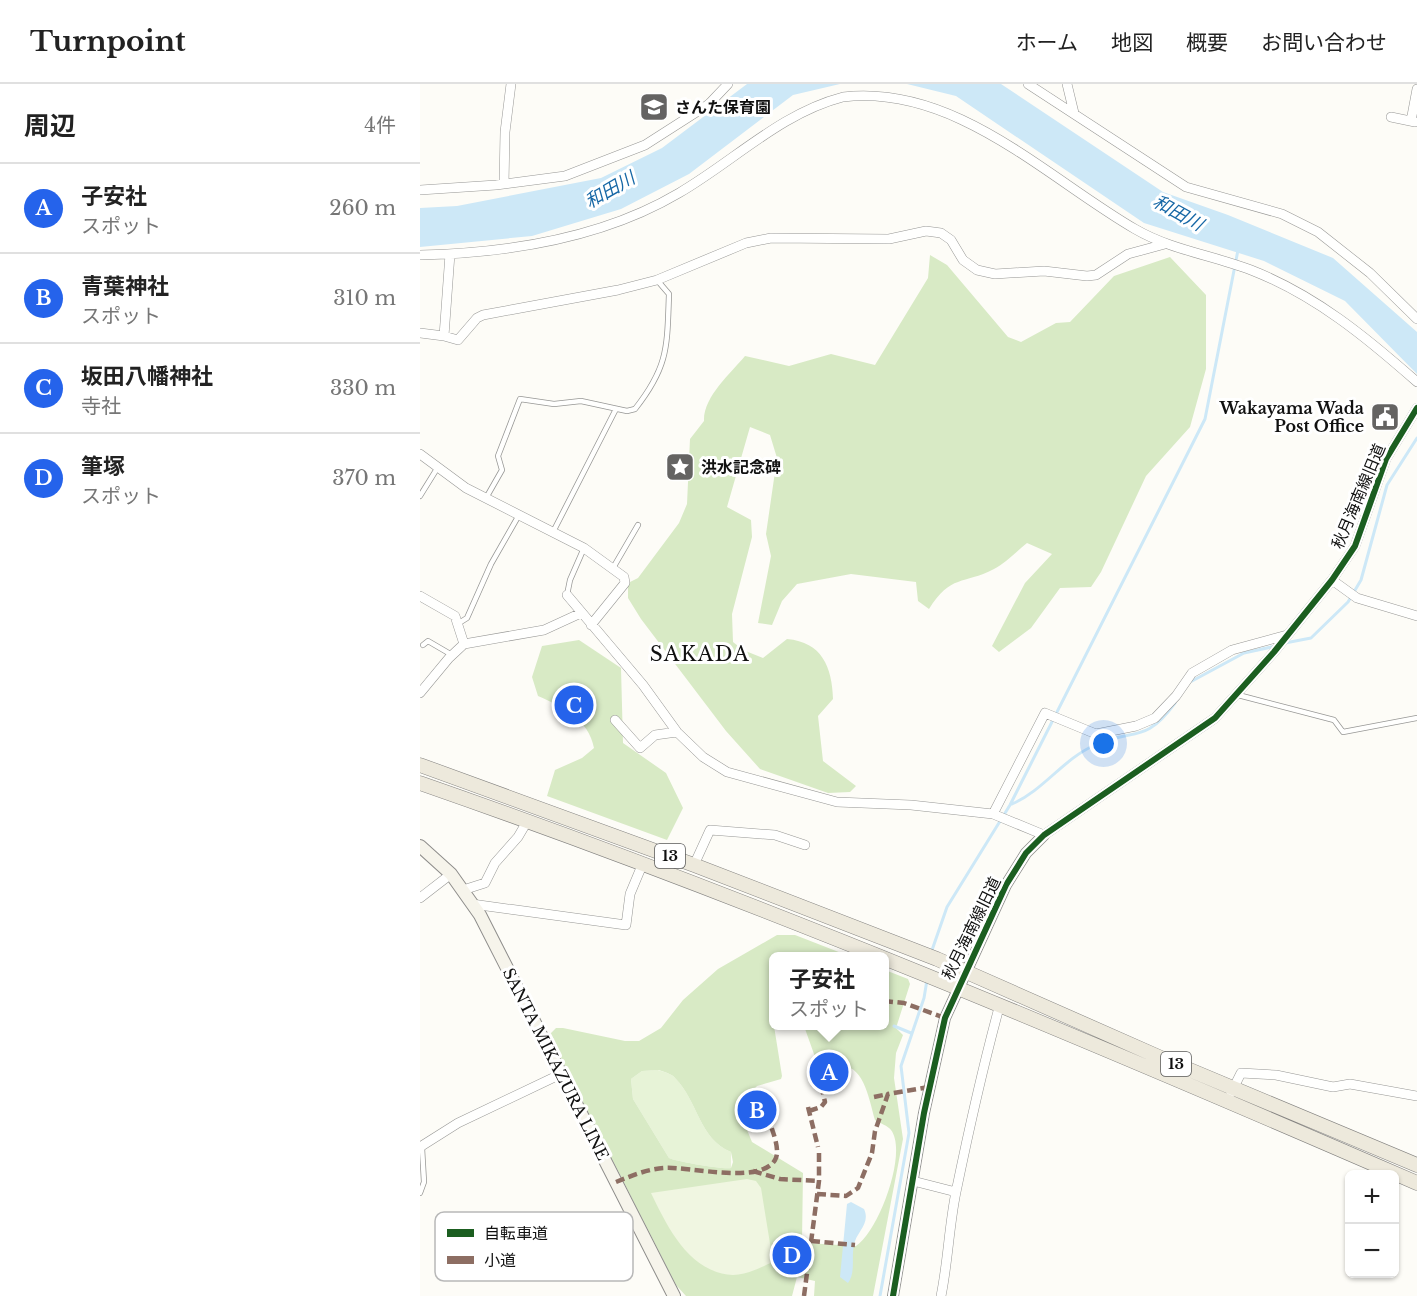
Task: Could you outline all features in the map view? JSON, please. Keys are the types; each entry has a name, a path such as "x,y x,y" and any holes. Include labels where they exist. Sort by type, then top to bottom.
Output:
{"main road":[{"name":"13","path":"420,765 694,865 965,970 1417,1183"},
{"name":"13","path":"420,783 643,863 871,952"},
{"name":"SANTA MIKAZURA LINE","path":"420,846 451,874 472,904 631,1212"},
{"name":"13","path":"889,959 1417,1165"},
{"name":"SANTA MIKAZURA LINE","path":"633,1217 673,1296"}],"street":[{"path":"504,184 505,132 512,84"},
{"path":"420,190 504,184 565,176 645,145 708,104 728,84"},
{"path":"1028,84 1186,187 1282,214 1318,232 1370,273 1417,319"},
{"path":"1067,84 1074,113"},
{"path":"1391,117 1414,121 1417,89"},
{"path":"420,255 517,246 601,229 679,194 752,142 799,115 842,97 886,90 933,99 981,124 1133,228 1165,244 1248,269 1292,287 1345,321 1417,382"},
{"path":"420,333 458,340 477,318 483,315 618,290 657,280 746,243 771,238 889,239 926,231 940,233 951,240 963,260 977,270 995,273 1044,271 1087,276 1096,275 1128,254 1165,244"},
{"path":"444,336 450,254"},
{"name":"秋月海南線旧道","path":"893,1296 936,1053 945,1018 965,970 1006,885 1026,853 1044,835 1215,718 1238,695 1332,580 1355,546 1386,459 1417,408"},
{"path":"420,454 466,488 584,548 624,577 625,583 591,625"},
{"path":"1332,580 1358,598 1417,616"},
{"path":"567,595 644,685 677,732 702,757 727,772 837,802 911,805 995,814 1044,835"},
{"path":"420,596 444,609 459,623 464,644"},
{"path":"420,693 464,644 544,630 581,613"},
{"path":"995,814 1045,713 1096,734 1136,726 1155,718 1176,696 1192,673 1232,650 1287,635"},
{"path":"615,720 640,748 656,735 677,732"},
{"path":"463,890 485,883 495,863 518,837 528,820"},
{"path":"694,865 710,830 774,835 805,844"},
{"path":"472,904 626,925 630,894 643,863"},
{"path":"420,898 451,874"},
{"path":"941,1296 956,1191 964,1165 976,1093 1000,1004"},
{"path":"1230,1094 1241,1073 1276,1075 1333,1087 1350,1084 1417,1096"},
{"path":"421,1147 458,1124 561,1074"},
{"path":"913,1180 956,1191"}],"lane":[{"path":"486,498 502,470 498,456 520,399 554,404 581,401 616,409 635,409 652,388 665,360 669,294 657,280"},
{"path":"553,532 616,409"},
{"path":"420,496 438,467"},
{"path":"459,623 467,618 491,564 519,515"},
{"path":"613,568 638,525"},
{"path":"567,595 570,580 584,548"},
{"path":"423,645 428,641 452,655"},
{"path":"1238,695 1334,720 1343,732 1417,718"},
{"path":"420,1193 424,1182 421,1147"}],"green space":[{"path":"930,255 947,265 1008,337 1021,342 1056,323 1070,322 1114,276 1170,257 1206,295 1206,369 1190,427 1146,476 1101,572 1091,587 1060,588 1031,628 999,652 992,646 1025,583 1052,554 1027,543 994,569 951,585 929,609 918,601 916,582 851,574 797,584 782,601 772,625 758,623 771,556 766,534 777,458 770,435 750,427 727,507 751,520 752,537 732,614 733,642 743,650 763,658 787,639 799,641 809,645 823,658 830,677 833,699 818,716 823,761 856,786 850,792 828,793 760,769 726,731 641,619 628,598 628,583 638,578 679,523 687,504 690,439 704,421 708,403 713,394 745,356 789,366 831,354 875,365 928,278"},
{"path":"579,640 621,668 623,743 666,773 683,808 667,840 547,796 555,770 582,758 594,748 581,722 557,705 538,696 532,677 542,646"},
{"path":"777,935 795,935 839,952 769,952 769,1030 775,1030 782,1076 781,1079 757,1086 742,1103 741,1115 752,1142 803,1173 802,1240 806,1243 856,1246 874,1225 889,1191 896,1155 895,1141 891,1130 875,1120 865,1087 856,1072 842,1066 819,1068 805,1030 889,1030 889,972 908,979 910,984 896,1028 903,1035 896,1053 894,1078 903,1139 873,1296 814,1296 815,1281 797,1277 792,1296 686,1296 676,1285 549,1035 556,1028 563,1028 625,1041 639,1041 661,1028 683,1000 718,969","holes":["659,1070 670,1074 683,1087 712,1138 731,1152 733,1162 731,1168 700,1165 669,1158 633,1099 631,1079 642,1071"]},
{"path":"658,1070 670,1074 683,1087 705,1129 720,1146 731,1152 731,1168 700,1165 669,1158 633,1099 631,1079 642,1071"},
{"path":"747,1179 756,1181 761,1188 773,1262 738,1275 718,1272 704,1266 682,1246 672,1233 651,1193"}],"water":[{"name":"和田川","path":"747,84 840,84 793,95 689,174 621,209 532,236 420,247 420,208 457,206 601,178 662,148"},
{"name":"和田川","path":"907,84 1001,84 1163,192 1228,215 1333,258 1417,332 1417,374 1345,301 1264,261 1144,223 956,96"},
{"path":"851,1202 864,1209 866,1219 855,1240 852,1274 848,1283 840,1277 847,1204"}],"waterway":[{"path":"931,953 947,907 1010,805 1205,419 1238,250"},
{"path":"1285,643 1311,638 1348,602 1361,580 1387,485 1417,438"},
{"path":"1192,681 1244,653 1276,646"},
{"path":"1012,804 1034,791 1084,751 1109,740 1147,730 1155,725 1175,703"},
{"path":"880,1296 909,1133 901,1066 924,998 927,980"},
{"path":"894,1026 911,1033"}],"marked path":[{"path":"889,1002 904,1003 945,1018"},
{"path":"809,1111 821,1107 825,1102 820,1080 822,1076"},
{"path":"817,1194 846,1196 858,1188 872,1153 875,1131 888,1094 929,1087"},
{"path":"874,1097 888,1094"},
{"path":"808,1107 818,1147"},
{"path":"616,1182 645,1171 664,1168 740,1173 755,1172 767,1167 777,1156 777,1146 769,1120 759,1116"},
{"path":"804,1296 819,1181 819,1151"},
{"path":"753,1171 780,1179 819,1181"},
{"path":"811,1241 855,1245"},
{"path":"772,1246 810,1249"}],"cycle path":[{"path":"893,1296 924,1113 945,1018 1006,885 1026,853 1044,835 1215,718 1274,652 1332,580 1355,546 1386,459 1417,408"}],"place":[{"name":"さんた保育園","path":"654,107"},
{"name":"Wakayama Wada Post Office","path":"1385,417"},
{"name":"洪水記念碑","path":"680,467"},
{"name":"坂田八幡神社","path":"574,705"},
{"name":"子安社","path":"829,1072"},
{"name":"青葉神社","path":"757,1110"},
{"name":"筆塚","path":"792,1255"}],"district":[{"name":"SAKADA","path":"700,654"}]}
